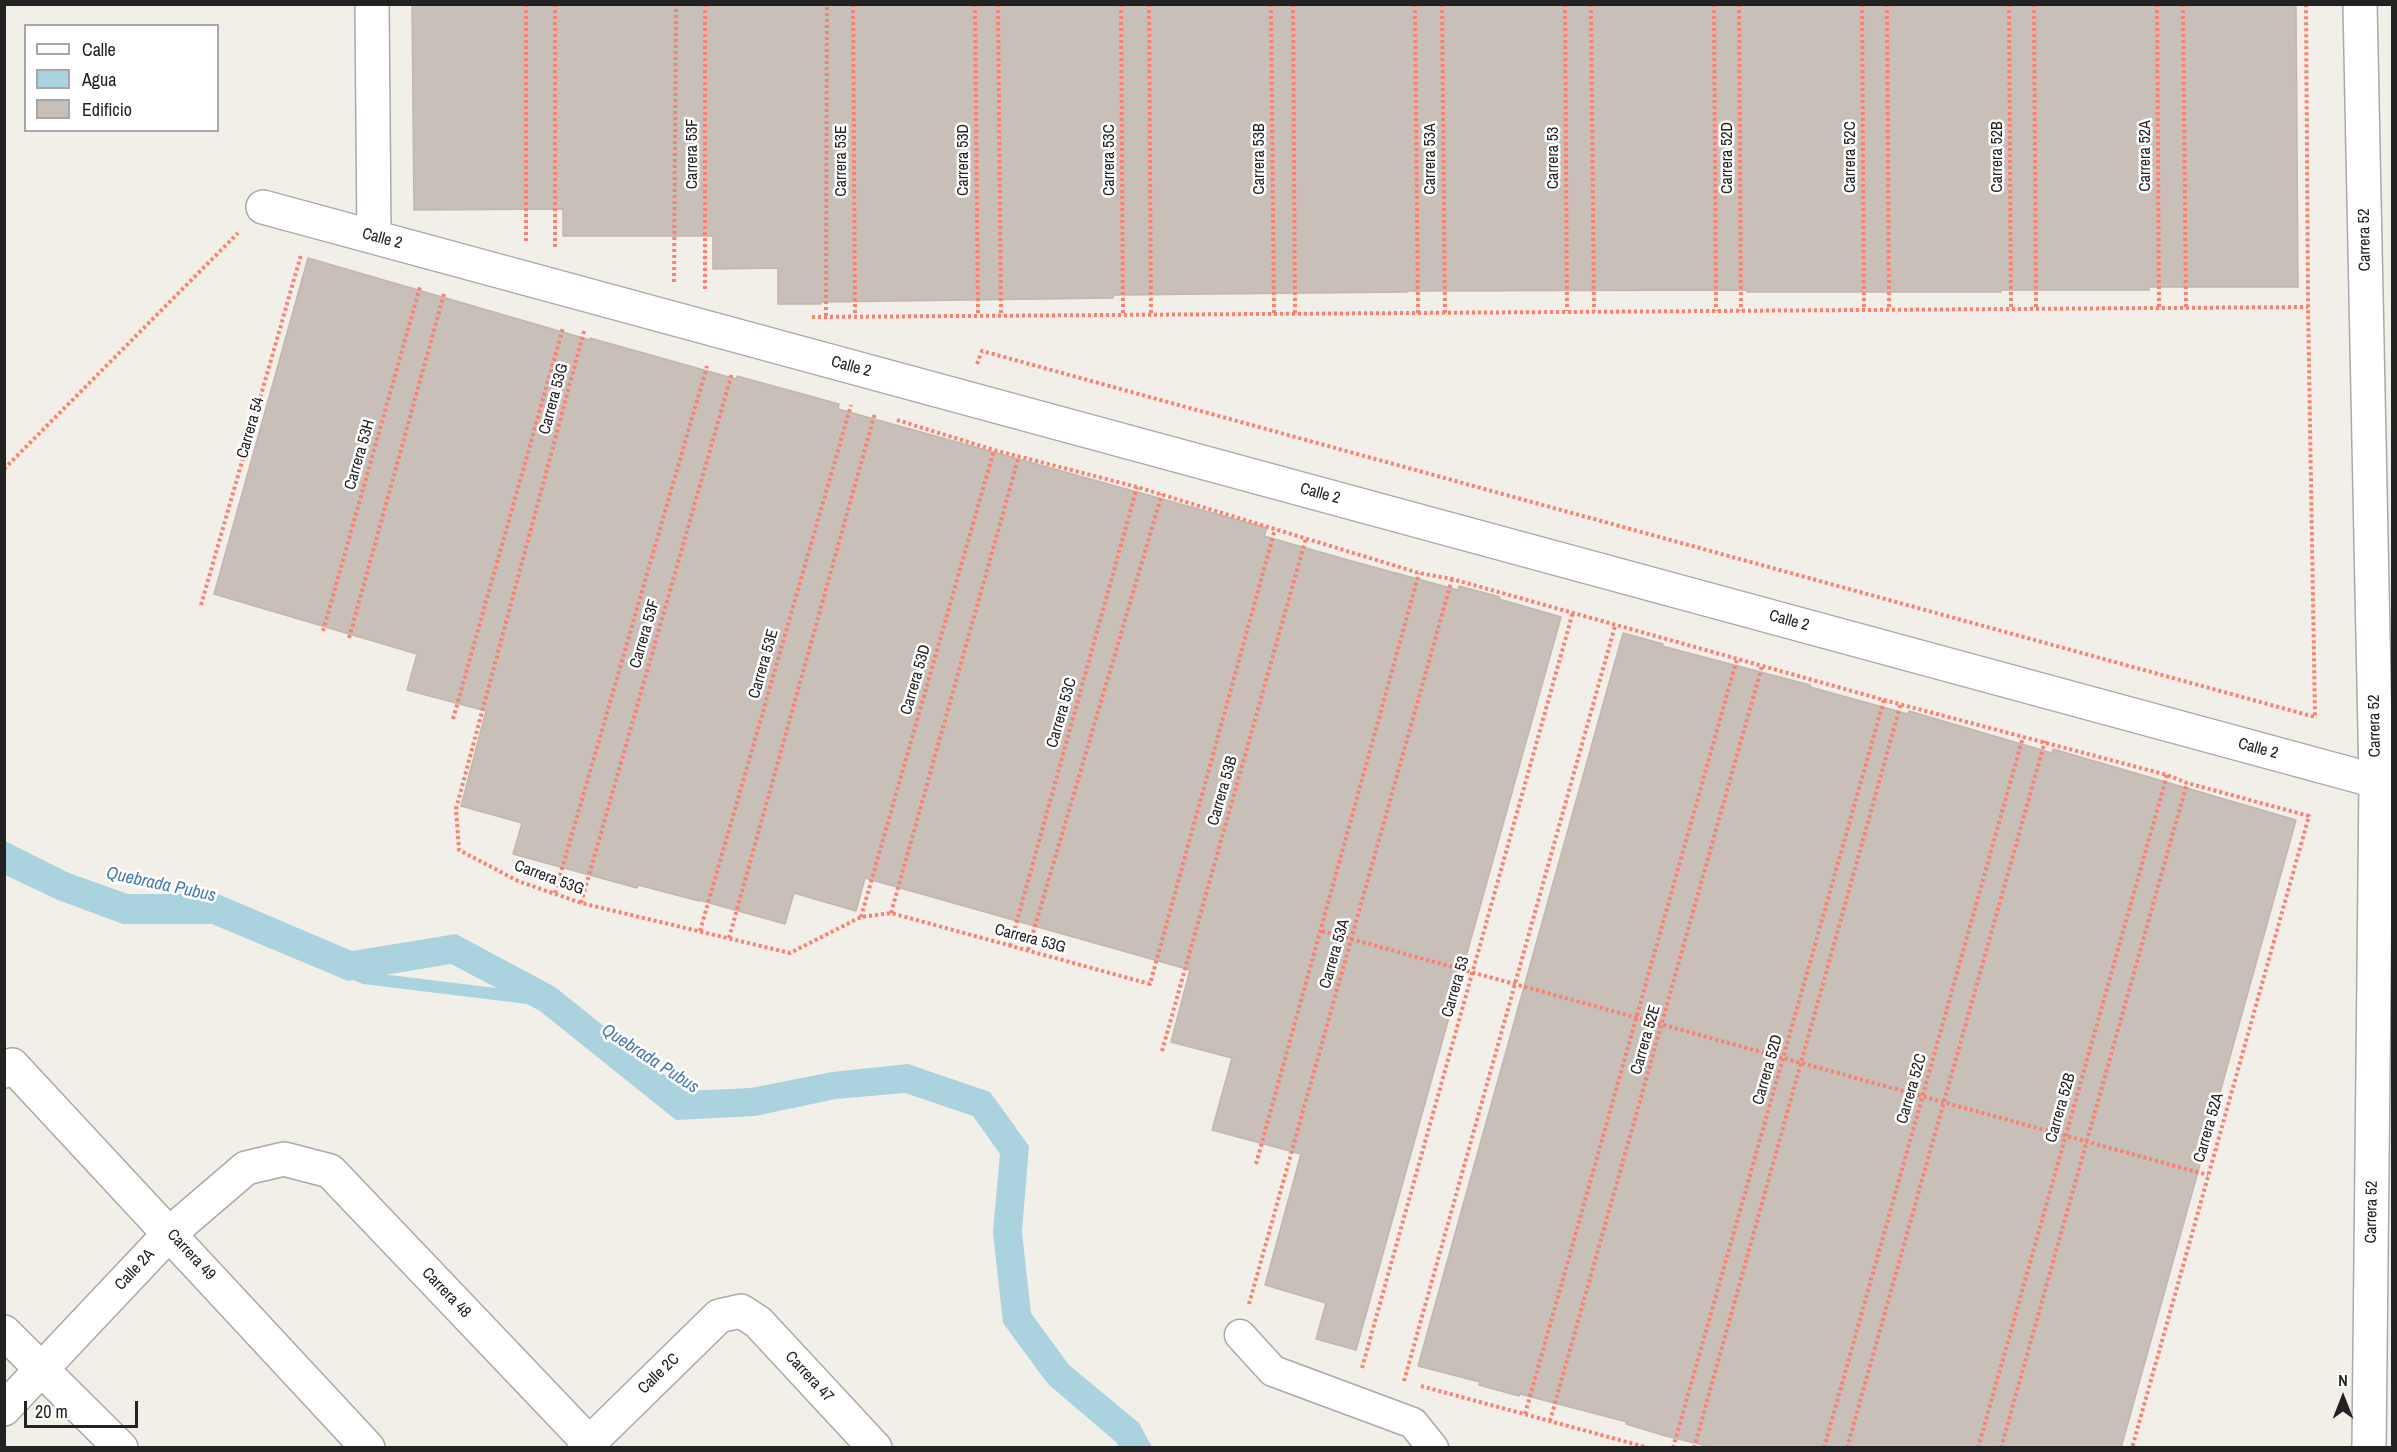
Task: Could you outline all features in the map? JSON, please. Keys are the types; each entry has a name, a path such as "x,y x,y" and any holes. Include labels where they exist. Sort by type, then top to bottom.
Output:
{"street":[{"path":"372,4 374,237"},
{"name":"Carrera 52","path":"2360,4 2376,781 2369,1448"},
{"name":"Calle 2","path":"263,207 2376,781"},
{"name":"Carrera 49","path":"8,1068 170,1233 368,1448"},
{"name":"Calle 2A","path":"4,1409 170,1233 246,1168 284,1159"},
{"name":"Carrera 48","path":"284,1159 330,1172 589,1446"},
{"name":"Calle 2C","path":"589,1446 719,1316 741,1311"},
{"name":"Carrera 47","path":"741,1311 758,1322 874,1448"},
{"path":"4,1332 121,1448"},
{"path":"1240,1335 1273,1371 1413,1423 1433,1448"}],"path":[{"path":"526,4 526,242"},
{"path":"555,4 555,250"},
{"name":"Carrera 53F","path":"674,283 675,4"},
{"name":"Carrera 53F","path":"705,4 705,292"},
{"name":"Carrera 53E","path":"826,316 827,4"},
{"name":"Carrera 53E","path":"853,4 855,316"},
{"name":"Carrera 53D","path":"975,4 978,315"},
{"path":"999,4 1001,315"},
{"name":"Carrera 53C","path":"1121,4 1124,315"},
{"path":"1149,4 1151,315"},
{"name":"Carrera 53B","path":"1271,4 1274,314"},
{"name":"Carrera 53B","path":"1293,4 1295,313"},
{"name":"Carrera 53A","path":"1415,4 1418,313"},
{"name":"Carrera 53A","path":"1442,4 1445,313"},
{"name":"Carrera 53","path":"1565,4 1567,311"},
{"path":"1591,4 1593,311"},
{"name":"Carrera 52D","path":"1714,4 1716,311"},
{"name":"Carrera 52D","path":"1739,4 1741,311"},
{"name":"Carrera 52C","path":"1862,4 1864,310"},
{"path":"1887,4 1889,309"},
{"name":"Carrera 52B","path":"2009,4 2011,309"},
{"path":"2034,4 2036,309"},
{"name":"Carrera 52A","path":"2157,4 2159,308"},
{"path":"2183,4 2186,308"},
{"path":"982,351 2316,717 2308,307 2306,4"},
{"path":"4,469 263,207"},
{"name":"Carrera 54","path":"201,605 302,252"},
{"path":"410,284 428,289"},
{"name":"Carrera 53H","path":"323,631 421,287"},
{"path":"436,291 455,297"},
{"path":"349,638 444,294"},
{"path":"803,317 2308,307"},
{"path":"552,325 563,328"},
{"name":"Carrera 53G","path":"453,719 563,328 585,330 456,809 459,850 518,881 581,903 790,953 861,917 891,913 1150,984"},
{"path":"696,363 716,368"},
{"name":"Carrera 53F","path":"555,893 707,366"},
{"path":"724,370 743,376"},
{"name":"Carrera 53F","path":"581,903 732,373"},
{"path":"840,402 859,408"},
{"name":"Carrera 53E","path":"700,930 850,405"},
{"path":"867,410 994,450 1162,494 1419,573 1452,579 1884,700 2045,741 2167,775 2187,783"},
{"path":"729,939 875,413"},
{"name":"Carrera 53D","path":"861,917 994,450"},
{"path":"891,913 1019,456"},
{"name":"Carrera 53C","path":"1010,946 1137,487"},
{"name":"Carrera 53C","path":"1028,950 1162,494"},
{"name":"Carrera 53B","path":"1150,984 1275,529"},
{"name":"Carrera 53B","path":"1162,1051 1306,538"},
{"name":"Carrera 53A","path":"1256,1164 1419,573"},
{"name":"Carrera 53A","path":"1240,1335 1452,579"},
{"name":"Carrera 53","path":"1362,1368 1573,612"},
{"path":"1404,1382 1614,626"},
{"name":"Carrera 52E","path":"1525,1414 1737,659"},
{"name":"Carrera 52E","path":"1550,1421 1762,666"},
{"name":"Carrera 52D","path":"1673,1448 1884,700"},
{"name":"Carrera 52D","path":"1694,1448 1901,704"},
{"name":"Carrera 52C","path":"1824,1448 2023,737"},
{"path":"1847,1448 2045,741"},
{"name":"Carrera 52B","path":"1978,1448 2167,775"},
{"name":"Carrera 52B","path":"2001,1448 2187,783"},
{"name":"Carrera 52A","path":"2132,1448 2309,816 2187,783"},
{"path":"1322,930 2208,1175"},
{"path":"1351,1365 1372,1371"},
{"path":"1394,1378 1649,1448"}],"water":[{"path":"5,841 69,873 128,894 218,894 352,951 456,934 555,987 685,1091 751,1088 832,1072 908,1064 990,1092 1029,1146 1022,1232 1031,1313 1069,1365 1139,1423 1152,1447 1119,1447 1048,1384 1003,1323 993,1232 1000,1154 973,1116 905,1093 836,1099 755,1116 676,1120 540,1011 451,964 348,981 212,924 123,924 58,900 5,875"}],"building":[{"path":"412,4 2296,4 2298,287 2149,287 2149,290 2001,290 2001,292 1407,291 1113,295 1113,298 778,304 778,268 713,269 713,236 563,236 563,209 414,210"},
{"path":"308,258 590,340 590,338 736,379 737,376 839,404 838,409 1267,528 1264,536 1458,590 1459,586 1500,597 1499,599 1561,617 1356,1350 1316,1339 1326,1303 1265,1285 1301,1154 1212,1130 1232,1058 1171,1042 1190,970 865,878 856,911 794,893 785,924 638,885 637,888 513,854 522,823 461,806 486,711 407,690 417,654 214,594"},
{"path":"1623,633 1663,644 1662,646 1810,685 1810,687 1908,714 1909,711 2052,753 2053,749 2296,820 2121,1448 1715,1448 1666,1436 1626,1424 1627,1422 1479,1385 1480,1382 1418,1366"}],"waterway":[{"name":"Quebrada Pubus","path":"350,972 364,978 528,998"}]}
